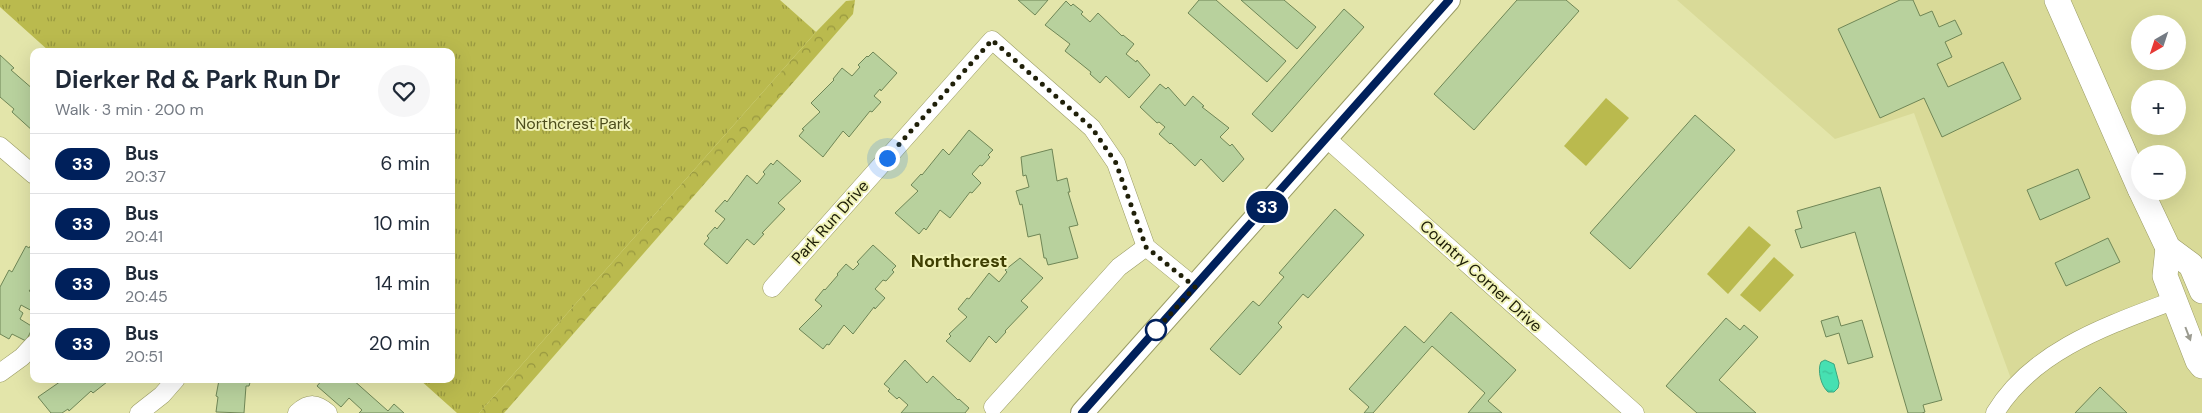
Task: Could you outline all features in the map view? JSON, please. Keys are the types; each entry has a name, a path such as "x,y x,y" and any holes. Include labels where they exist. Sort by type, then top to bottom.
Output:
{"main road":[{"path":"2057,0 2131,167"},
{"path":"2146,200 2168,248 2191,265 2202,291"},
{"path":"2168,248 2165,276 2198,361 2202,366"}],"street":[{"path":"1082,413 1449,0"},
{"name":"Park Run Drive","path":"772,288 992,40 1092,128 1116,163 1146,247"},
{"name":"Country Corner Drive","path":"1326,138 1635,413"},
{"path":"0,146 30,172"},
{"path":"993,407 1119,267 1146,247 1195,287"},
{"path":"1994,413 2014,387 2035,366 2084,338 2175,300"},
{"path":"0,373 22,357 30,348"},
{"path":"139,413 162,395 172,383"},
{"path":"298,413 305,406 313,404 321,406 328,413"}],"shaded area":[{"path":"1677,0 2202,0 2202,413 1995,413 2014,387 1914,113 1835,139"}],"green space":[{"name":"Northcrest Park","path":"0,0 780,0 816,32 479,413 457,413 423,383 455,383 455,48 46,48 0,7"},
{"path":"855,0 853,14 504,413 479,413 816,32 846,1"},
{"path":"1606,98 1629,118 1586,166 1564,146"},
{"path":"1749,226 1771,245 1728,294 1707,274"},
{"path":"1774,257 1794,275 1760,312 1740,295"}],"water":[{"path":"1825,360 1834,364 1839,383 1838,388 1834,392 1828,392 1820,378 1820,365"}],"building":[{"path":"1018,0 1048,0 1035,15"},
{"path":"1199,0 1216,0 1286,61 1267,82 1188,13"},
{"path":"1241,0 1284,0 1316,27 1297,49"},
{"path":"1517,0 1566,0 1579,11 1474,130 1434,94"},
{"path":"1900,0 1913,0 1920,16 1932,11 1939,27 1955,20 1962,34 1945,42 1952,57 1937,64 1948,87 2003,62 2021,99 1942,137 1924,98 1880,118 1838,29"},
{"path":"1066,1 1083,12 1081,14 1090,22 1098,13 1122,36 1134,44 1126,54 1136,62 1137,60 1150,75 1129,98 1106,76 1100,83 1090,74 1091,72 1065,51 1070,44 1045,25"},
{"path":"1344,9 1364,27 1272,132 1252,114"},
{"path":"873,52 897,73 874,96 881,102 872,112 870,111 849,137 843,131 823,157 799,136 804,130 802,129 820,112 811,103 834,80 842,68 852,76 860,67 858,65"},
{"path":"0,55 14,68 11,70 30,87 30,128 12,112 14,109 0,97"},
{"path":"1160,84 1166,89 1168,87 1185,106 1193,96 1204,106 1202,107 1229,128 1220,137 1230,146 1232,144 1244,159 1223,182 1201,159 1195,166 1170,144 1159,134 1165,127 1159,122 1157,123 1140,107"},
{"path":"1695,115 1735,150 1630,269 1590,233"},
{"path":"969,130 993,150 988,155 990,157 972,174 981,183 972,193 970,192 950,218 940,210 926,230 924,228 919,234 895,213 918,191 911,185 922,175 943,149 949,155"},
{"path":"1052,149 1057,181 1067,178 1070,192 1068,192 1078,225 1069,227 1078,258 1048,265 1046,258 1044,258 1040,234 1028,237 1022,204 1020,205 1016,191 1029,187 1026,175 1023,176 1021,157"},
{"path":"777,160 801,181 778,203 785,209 762,233 764,234 754,245 747,239 727,264 704,244 709,238 707,236 715,227 717,229 725,219 715,211 725,200 727,202 747,175 757,184 765,174 763,172 771,163 773,165"},
{"path":"2078,169 2090,198 2040,220 2027,190"},
{"path":"1880,187 1942,400 1923,405 1925,412 1922,413 1908,413 1855,232 1801,248 1795,230 1802,228 1797,211"},
{"path":"1335,209 1364,235 1308,298 1303,294 1278,323 1282,327 1240,375 1210,349 1253,301 1259,306 1284,277 1279,273"},
{"path":"2108,238 2120,262 2066,286 2055,263"},
{"path":"873,245 896,266 892,270 894,272 886,281 883,280 875,289 885,298 875,309 874,307 853,334 844,325 829,345 827,344 823,349 799,329 822,306 815,300 837,274 846,264 853,270 859,264 857,262"},
{"path":"26,246 29,248 30,246 30,310 21,305 19,310 23,313 20,319 30,325 30,333 26,341 12,334 9,339 0,334 0,287 9,270 12,272"},
{"path":"1020,258 1043,278 1021,301 1028,307 996,343 989,336 970,362 946,341 951,336 949,334 967,317 958,309 967,298 969,299 989,273 999,282 1007,272 1005,270"},
{"path":"1451,312 1516,370 1488,401 1502,413 1468,413 1485,393 1432,346 1373,413 1364,413 1369,407 1349,389 1405,326 1424,343"},
{"path":"1838,316 1841,326 1862,320 1873,357 1848,364 1839,333 1826,337 1821,321"},
{"path":"1726,318 1740,330 1744,325 1758,337 1719,380 1756,413 1697,413 1666,386"},
{"path":"905,360 927,383 933,376 969,408 965,413 901,413 908,405 899,397 897,399 888,391 890,389 884,384"},
{"path":"58,383 106,383 93,393 91,391 69,411 68,409 62,413 51,413 38,397"},
{"path":"218,383 250,383 249,386 246,386 244,413 216,412 218,397 216,396"},
{"path":"320,383 356,383 388,411 394,404 404,413 359,413 362,410 349,398 341,407 317,386"},
{"path":"2100,387 2127,413 2075,413"}],"bus line":[{"name":"33","path":"1082,413 1449,0"}],"district":[{"name":"Northcrest","path":"959,261"}],"route":[{"path":"887,158 992,40 1092,128 1116,163 1146,247 1195,287 1156,330"}]}
